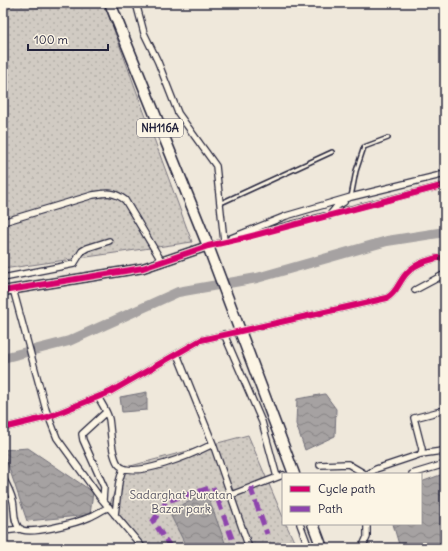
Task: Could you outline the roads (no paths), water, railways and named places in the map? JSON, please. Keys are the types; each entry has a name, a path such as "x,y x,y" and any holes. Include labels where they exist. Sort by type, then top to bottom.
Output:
{"highway":[{"name":"NH116A","path":"110,3 209,249 235,318 284,473"},
{"path":"313,525 322,548"}],"street":[{"path":"136,3 144,33 158,62 178,113 216,166 226,241"},
{"path":"143,548 103,500 57,438 48,417 27,342 7,289 143,268 209,249 243,232 286,216 352,196 445,174"},
{"path":"226,241 329,216 445,185"},
{"path":"3,222 93,195 108,192 117,194 125,200 162,262"},
{"path":"329,216 336,206 352,196"},
{"path":"3,278 74,264 82,251 109,241"},
{"path":"3,428 48,417 110,392 201,340 387,298 395,292 409,270 425,262 445,257"},
{"path":"414,290 445,274"},
{"path":"224,334 284,473"},
{"path":"176,354 213,444 249,548"},
{"path":"98,397 106,412 115,457 118,464 124,468 131,470 172,461 213,444"},
{"path":"421,454 422,450 413,420 414,418 445,410"},
{"path":"103,500 104,487 83,440 82,434 106,412"},
{"path":"370,473 421,454 442,450 445,460"},
{"path":"320,465 348,464 363,473"},
{"path":"415,473 445,464"},
{"path":"115,515 119,482 124,468"},
{"path":"231,495 282,476"},
{"path":"3,478 13,500 16,523 21,529"},
{"path":"3,531 21,529 37,531 63,526 89,518 109,507"},
{"path":"300,525 308,548"},
{"path":"362,548 367,537 368,525"}],"lane":[{"path":"352,196 356,171 364,147 388,138"},
{"path":"221,203 332,152"}],"water":[{"path":"147,392 147,410 122,412 120,397"},
{"path":"325,394 336,409 335,436 305,450 296,424 297,399"},
{"path":"28,448 93,492 90,515 27,521 3,450"},
{"path":"443,474 445,476 445,548 400,548 393,525 422,525 422,482"},
{"path":"207,494 227,548 187,548 170,514 177,507"}],"waterway":[{"path":"3,358 69,341 178,292 257,278 387,241 445,232"}],"park label":[{"name":"Sadarghat Puratan Bazar park","path":"181,501"}]}
